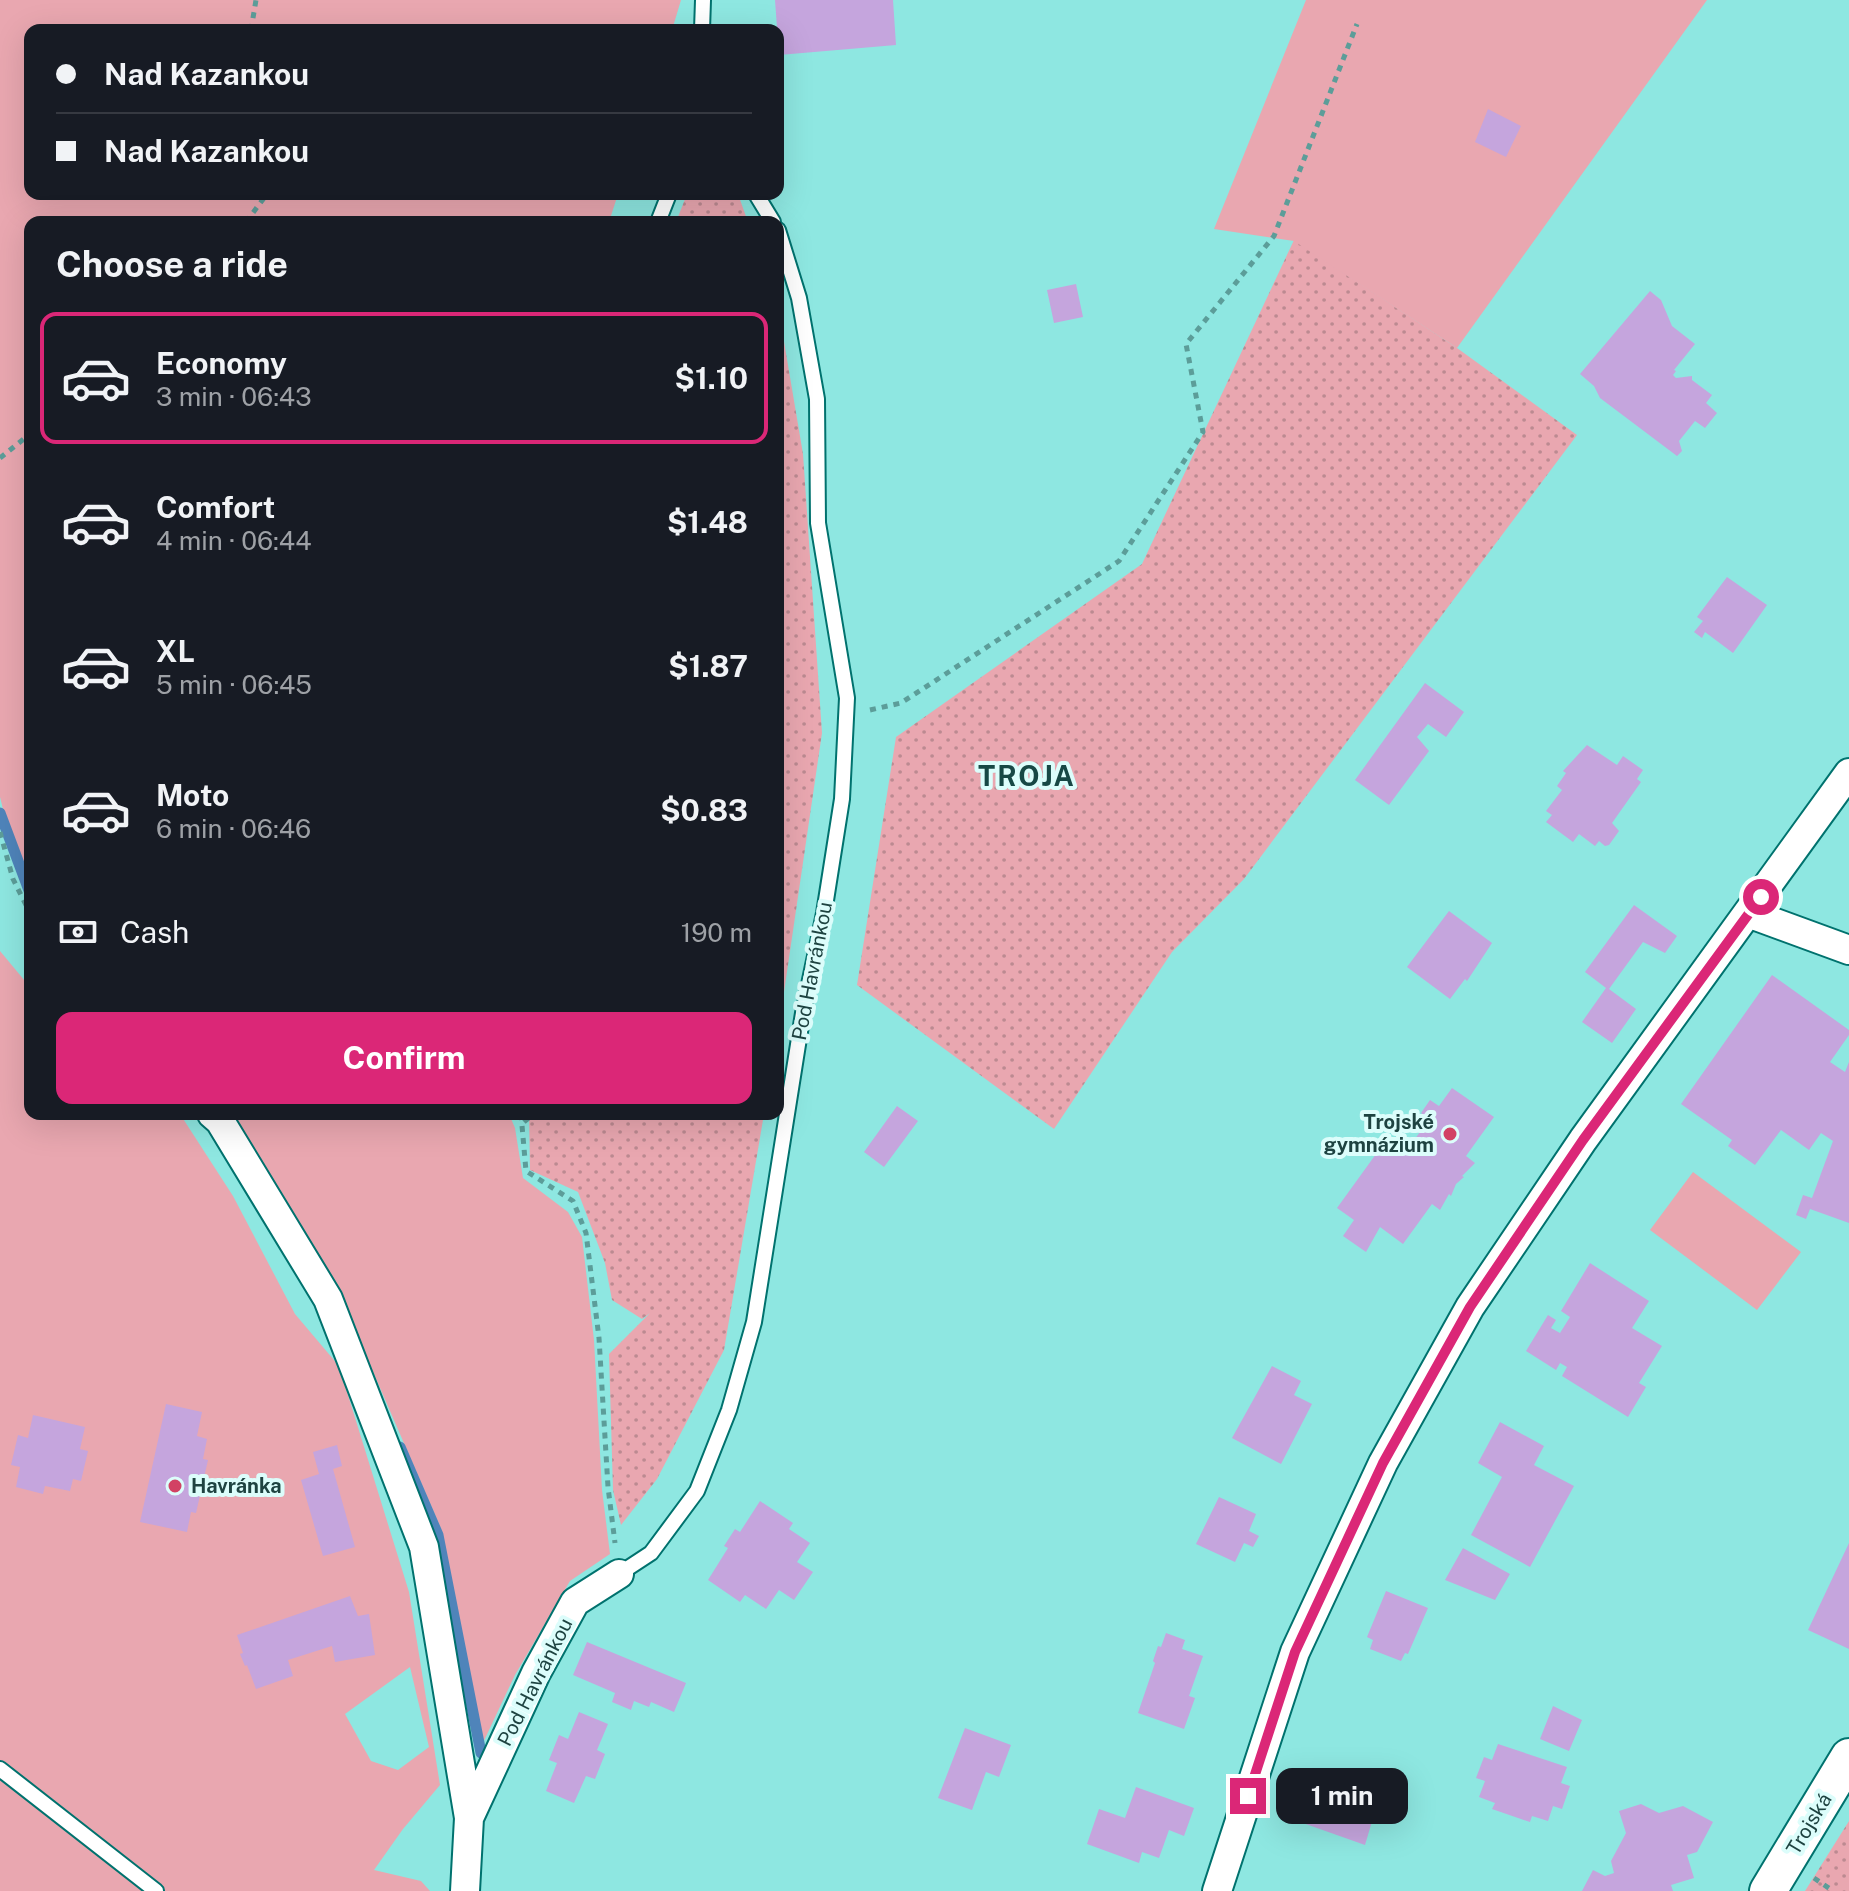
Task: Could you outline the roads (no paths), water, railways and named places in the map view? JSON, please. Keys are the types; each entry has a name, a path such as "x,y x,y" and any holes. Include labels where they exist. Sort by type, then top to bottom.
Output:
{"street":[{"path":"1217,1891 1295,1652 1383,1463 1470,1307 1583,1140 1849,773"},
{"path":"1748,913 1849,950"},
{"name":"Pod Havránkou","path":"219,1120 328,1299 424,1547 469,1818 465,1891"},
{"name":"Pod Havránkou","path":"469,1818 536,1673 575,1602 619,1574"},
{"name":"Trojská","path":"1768,1891 1849,1757"}],"lane":[{"path":"702,24 703,0"},
{"name":"Pod Havránkou","path":"619,1574 651,1553 697,1491 729,1410 754,1322 803,1013 824,913 842,799 847,698 818,523 817,399 799,298 784,249"},
{"path":"0,1769 156,1891"}],"waterway":[{"path":"0,813 24,877"},
{"path":"400,1447 438,1535 481,1753"}],"place":[{"name":"Trojské gymnázium","path":"1450,1134"},
{"name":"Havránka","path":"175,1486"}],"district":[{"name":"TROJA","path":"1027,776"}]}
